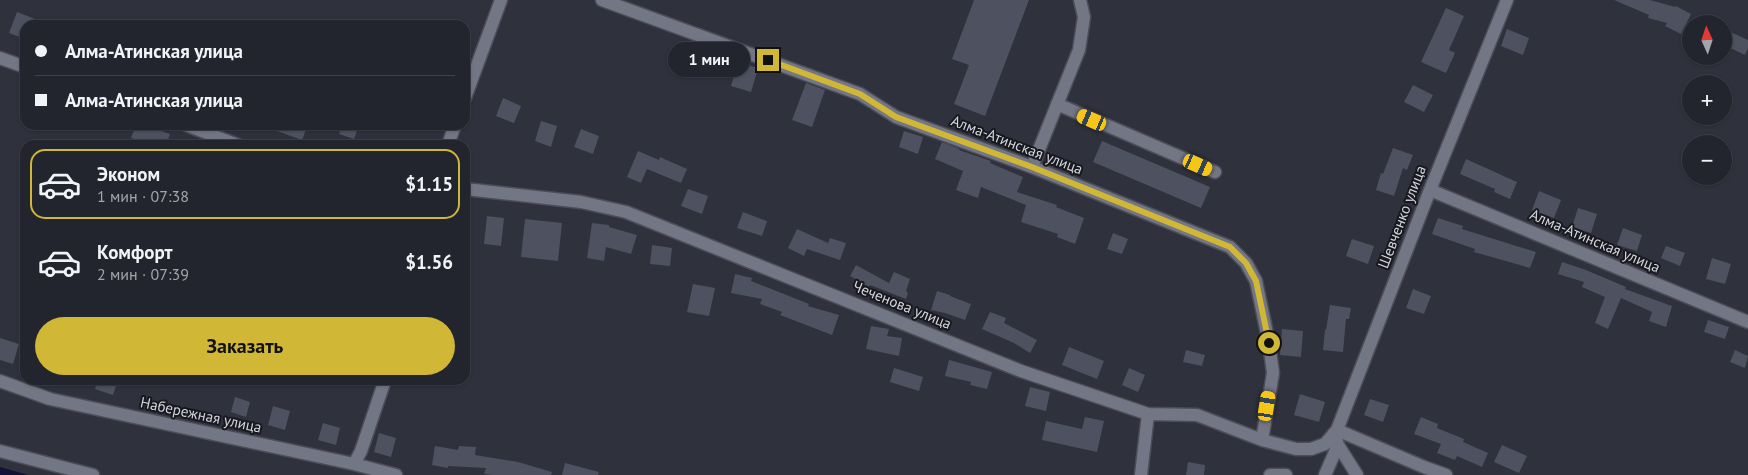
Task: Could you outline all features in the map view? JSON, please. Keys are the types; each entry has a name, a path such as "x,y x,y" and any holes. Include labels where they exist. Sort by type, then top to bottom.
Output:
{"street":[{"path":"470,84 501,0"},
{"name":"Алма-Атинская улица","path":"602,0 860,94 896,117 1032,167 1230,247 1246,263 1256,281 1269,343 1272,373 1262,440"},
{"path":"1032,167 1079,50 1084,17 1080,0"},
{"name":"Шевченко улица","path":"1325,444 1337,436 1430,190 1507,0"},
{"path":"1,62 20,66"},
{"path":"1057,104 1215,172"},
{"path":"199,130 225,140"},
{"name":"Алма-Атинская улица","path":"1430,190 1748,322"},
{"name":"Чеченова улица","path":"470,191 581,202 626,212 1021,371 1148,414 1197,415 1262,440 1296,448 1311,449 1325,444"},
{"name":"Набережная улица","path":"0,382 50,399 354,464 396,475"},
{"path":"354,464 361,451 383,385"},
{"path":"1140,475 1148,414"},
{"path":"1337,436 1422,471 1446,475"},
{"path":"1325,475 1337,436"},
{"path":"1337,436 1357,475"},
{"path":"0,451 93,475"},
{"path":"1270,475 1286,475"}],"shaded area":[{"path":"0,467 28,475 0,475"}],"building":[{"path":"974,0 1029,0 985,116 954,104 969,65 952,59"},
{"path":"1614,0 1650,0 1676,6 1691,14 1682,15 1681,34 1665,26 1667,23 1648,18 1649,15"},
{"path":"1446,8 1464,16 1449,50 1455,53 1446,73 1421,62"},
{"path":"17,12 38,20 20,20 20,37 9,33"},
{"path":"1507,29 1529,38 1523,55 1501,46"},
{"path":"1732,33 1748,40 1748,48 1745,55 1732,49"},
{"path":"738,62 758,68 751,92 731,86"},
{"path":"806,83 825,90 812,127 792,120"},
{"path":"1413,85 1433,95 1424,112 1404,102"},
{"path":"503,98 521,106 514,123 496,116"},
{"path":"541,121 557,126 551,147 535,141"},
{"path":"581,129 599,136 593,154 574,147"},
{"path":"134,130 159,130 170,134 168,140 137,140 131,138"},
{"path":"274,130 306,130 302,140"},
{"path":"340,130 357,130 354,139 339,134"},
{"path":"904,131 923,137 918,154 899,147"},
{"path":"1102,141 1210,187 1201,208 1093,162"},
{"path":"942,142 991,161 990,163 1023,177 1017,192 1057,205 1056,207 1084,218 1075,244 1057,237 1058,234 1021,222 1026,205 981,187 978,198 956,190 963,171 935,159"},
{"path":"1393,148 1413,155 1407,170 1403,168 1394,196 1376,190 1381,173 1383,174"},
{"path":"638,151 659,160 660,157 687,169 681,183 647,169 641,183 627,177"},
{"path":"1466,159 1517,182 1510,199 1494,192 1495,189 1460,174"},
{"path":"688,189 708,196 702,214 681,206"},
{"path":"1539,191 1561,200 1554,218 1532,210"},
{"path":"1578,208 1597,214 1591,233 1572,227"},
{"path":"743,212 767,221 762,236 737,228"},
{"path":"487,216 504,218 501,246 484,244"},
{"path":"1438,218 1463,226 1462,229 1536,252 1530,268 1474,252 1475,249 1432,234"},
{"path":"525,219 562,223 558,261 521,257"},
{"path":"592,223 609,225 609,227 637,235 631,254 606,247 604,261 587,258"},
{"path":"1623,228 1642,235 1637,251 1617,245"},
{"path":"797,229 828,243 830,238 846,243 840,260 807,249 804,256 788,248"},
{"path":"1113,233 1128,239 1122,254 1107,249"},
{"path":"1352,239 1374,246 1368,264 1346,256"},
{"path":"652,245 672,248 670,266 650,264"},
{"path":"1666,246 1685,253 1680,266 1661,258"},
{"path":"1712,258 1731,264 1725,284 1706,279"},
{"path":"1562,262 1626,287 1625,289 1672,306 1666,327 1649,321 1652,312 1621,298 1608,329 1595,323 1605,297 1582,287 1584,282 1558,274"},
{"path":"856,265 889,283 894,272 910,279 906,291 908,293 906,299 870,285 869,287 850,276"},
{"path":"735,274 752,278 751,281 809,304 808,306 839,315 832,335 780,315 782,312 760,304 762,299 731,293"},
{"path":"693,284 715,288 709,316 687,312"},
{"path":"1413,289 1431,296 1424,314 1406,308"},
{"path":"937,291 971,304 965,320 931,310"},
{"path":"1330,305 1351,308 1349,319 1346,319 1343,352 1323,350"},
{"path":"990,312 1006,318 1004,323 1037,340 1030,353 1014,343 982,329"},
{"path":"1708,320 1729,327 1725,339 1704,332"},
{"path":"871,326 889,329 887,336 902,338 899,356 866,349"},
{"path":"1282,329 1303,331 1301,357 1280,355"},
{"path":"0,338 19,344 13,364 0,360"},
{"path":"1069,347 1104,361 1097,379 1062,365"},
{"path":"1186,350 1205,355 1202,366 1183,362"},
{"path":"1735,350 1748,356 1745,368 1730,362"},
{"path":"949,360 992,372 987,389 970,385 971,382 945,376"},
{"path":"894,368 923,377 919,391 890,382"},
{"path":"1129,368 1145,375 1138,392 1122,385"},
{"path":"96,385 116,385 113,395 95,389"},
{"path":"1030,387 1050,392 1046,411 1025,406"},
{"path":"1300,394 1325,402 1319,422 1294,415"},
{"path":"235,397 250,402 246,417 231,412"},
{"path":"1370,399 1389,405 1383,422 1364,415"},
{"path":"273,406 290,411 285,430 268,425"},
{"path":"1085,417 1104,421 1097,452 1042,440 1046,421 1082,429"},
{"path":"1421,417 1438,424 1437,428 1464,439 1463,442 1488,453 1482,467 1457,456 1455,460 1437,453 1441,444 1414,434"},
{"path":"323,423 340,428 336,445 318,440"},
{"path":"379,433 396,438 391,457 374,452"},
{"path":"1502,445 1527,456 1519,473 1494,462"},
{"path":"435,446 458,450 459,446 476,447 475,455 518,462 552,472 551,475 492,475 484,474 486,468 448,466 448,468 432,465"},
{"path":"1188,462 1205,465 1204,475 1186,475"},
{"path":"565,463 599,472 598,475 562,475"}],"route":[{"path":"768,60 860,94 896,117 1032,167 1230,247 1246,263 1256,281 1269,343"}]}
